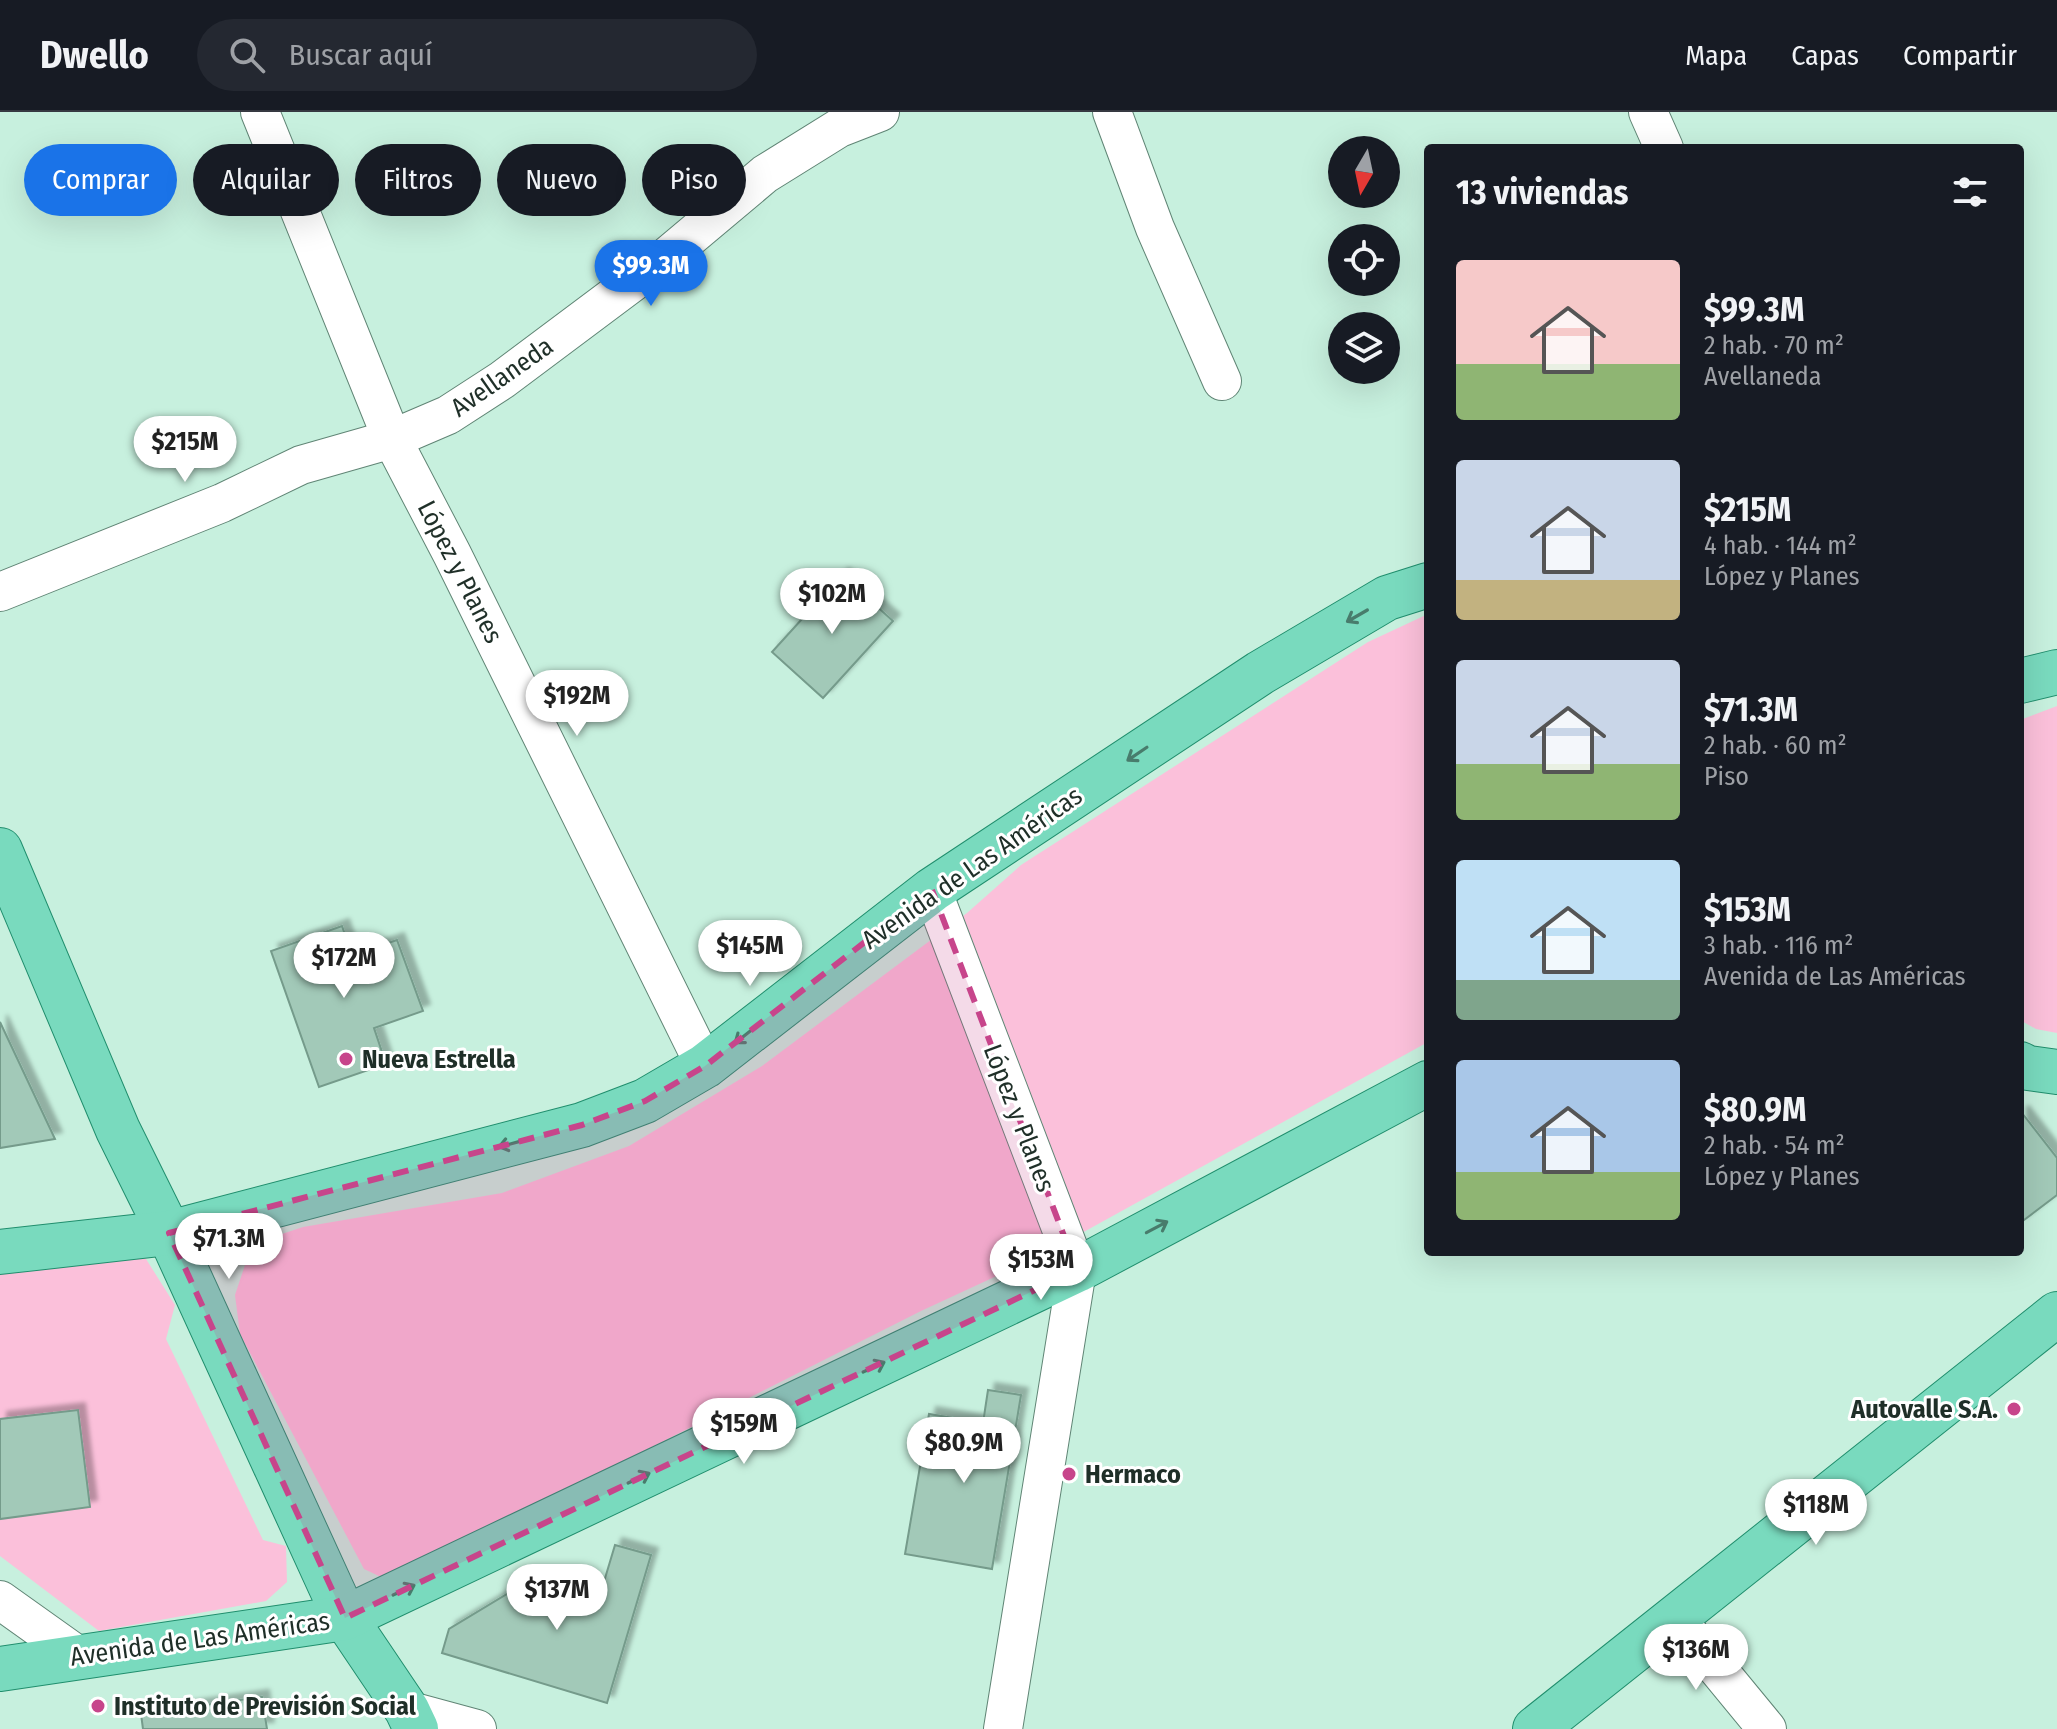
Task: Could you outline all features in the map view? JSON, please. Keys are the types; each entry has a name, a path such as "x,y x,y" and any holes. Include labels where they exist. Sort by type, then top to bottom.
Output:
{"main road":[{"name":"Avenida de Las Américas","path":"0,1252 169,1233 582,1125 645,1101 705,1066 932,890 1260,673 1387,598 1424,586"},
{"path":"2024,680 2057,672"},
{"path":"0,850 118,1130 169,1233 345,1618 412,1719"},
{"name":"Avenida de Las Américas","path":"0,1669 345,1618 1077,1270 1424,1085"},
{"path":"1535,1729 2057,1314"}],"street":[{"name":"López y Planes","path":"260,112 392,439 705,1066"},
{"name":"Avellaneda","path":"0,592 222,503 301,465 392,439 448,415 502,380 665,258 765,174 839,128 880,112"},
{"path":"1112,112 1155,228 1222,381"},
{"path":"1648,112 1662,144"},
{"name":"López y Planes","path":"932,890 1077,1270"},
{"path":"1003,1729 1077,1270"},
{"path":"0,1600 80,1657"},
{"path":"1674,1616 1767,1729"},
{"path":"412,1719 477,1729"}],"highlighted area":[{"path":"932,890 1077,1270 345,1618 169,1233 582,1125 645,1101 705,1066"}],"shaded area":[{"path":"1424,616 1424,1044 1042,1255 921,1311 450,1549 381,1577 364,1569 240,1334 235,1295 252,1244 303,1227 502,1193 629,1146 762,1066 967,913 1021,865 1368,642"},
{"path":"2057,706 2057,1033 2036,1029 2024,1022 2024,718"},
{"path":"141,1251 175,1305 166,1339 263,1540 286,1546 287,1582 266,1601 99,1631 0,1556 0,1274 33,1264"}],"building":[{"path":"842,575 893,621 823,698 772,652"},
{"path":"342,926 352,955 397,940 423,1011 374,1028 386,1064 319,1087 271,951"},
{"path":"0,1022 55,1139 0,1148"},
{"path":"2024,1116 2057,1158 2057,1195 2024,1220"},
{"path":"988,1390 1021,1395 992,1569 905,1554 929,1414 983,1423"},
{"path":"78,1410 90,1507 0,1519 0,1419"},
{"path":"615,1545 651,1555 607,1703 442,1653 449,1629 525,1583 597,1605"},
{"path":"262,1697 267,1729 143,1729 141,1714"}],"place":[{"name":"Nueva Estrella","path":"346,1059"},
{"name":"Autovalle S.A.","path":"2014,1409"},
{"name":"Hermaco","path":"1069,1474"},
{"name":"Instituto de Previsión Social","path":"98,1706"}]}
